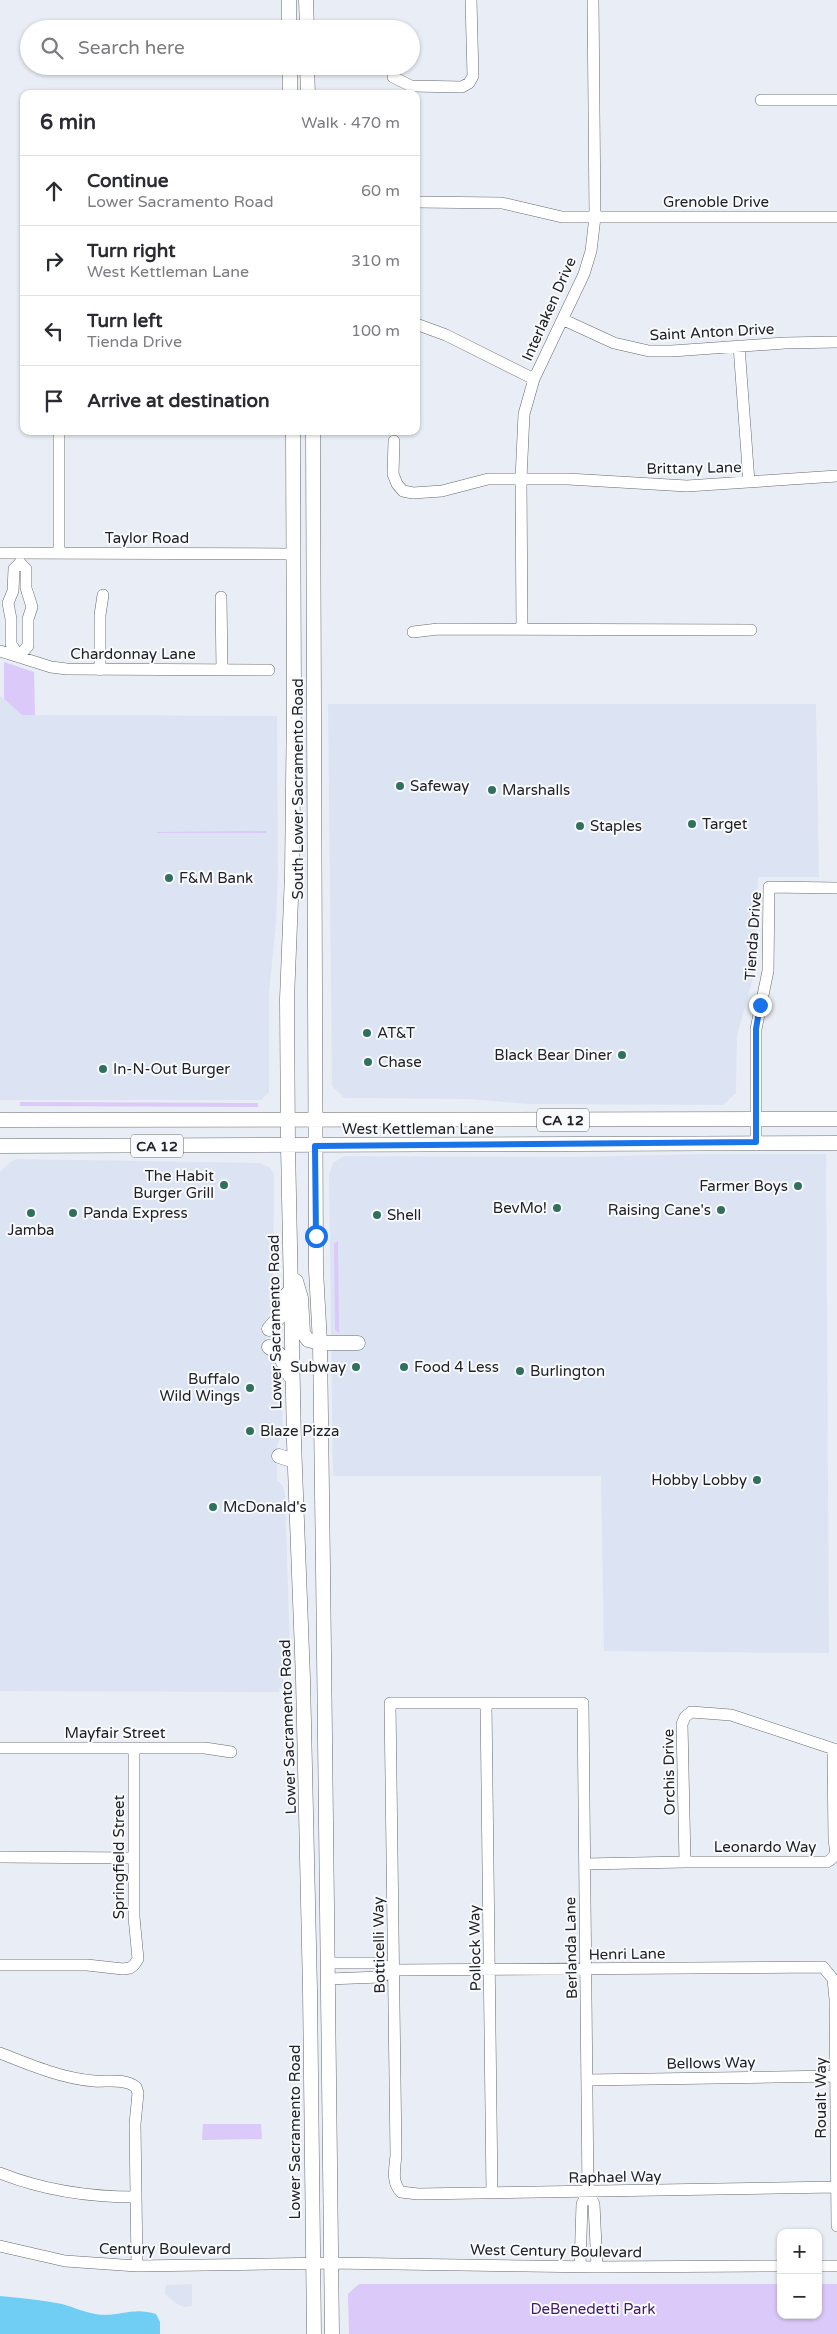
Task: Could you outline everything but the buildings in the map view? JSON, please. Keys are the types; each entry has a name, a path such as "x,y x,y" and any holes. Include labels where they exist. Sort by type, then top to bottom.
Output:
{"main road":[{"path":"289,0 289,20"},
{"path":"306,0 307,20"},
{"path":"290,75 290,90"},
{"path":"307,75 308,90"},
{"name":"South Lower Sacramento Road","path":"288,1120 288,999 293,838 293,435"},
{"name":"South Lower Sacramento Road","path":"313,435 315,1146"},
{"path":"294,554 301,555 305,561 306,590 314,604"},
{"name":"West Kettleman Lane","path":"0,1120 837,1119"},
{"name":"Lower Sacramento Road","path":"288,1120 292,1391 303,1679 310,1990 314,2334"},
{"name":"West Kettleman Lane","path":"0,1146 837,1143"},
{"path":"315,1146 316,1270 320,1343 332,2334"},
{"path":"290,1269 298,1286 303,1334 308,1340 320,1343 358,1343"},
{"path":"269,1329 280,1316 286,1301 290,1269"},
{"path":"269,1347 279,1354 284,1362 289,1372 292,1391"},
{"path":"279,1461 294,1461"}],"street":[{"path":"393,77 404,84 419,87 462,87 469,83 473,76 471,0"},
{"name":"Interlaken Drive","path":"522,629 521,478 524,414 534,379 564,320 588,263 595,217 593,0"},
{"path":"761,100 837,100"},
{"name":"Grenoble Drive","path":"420,202 494,202 554,216 837,217"},
{"name":"Saint Anton Drive","path":"564,320 614,343 649,351 837,342"},
{"path":"420,325 446,335 534,379"},
{"path":"739,346 749,482"},
{"path":"59,435 59,553"},
{"name":"Brittany Lane","path":"394,442 395,479 400,488 407,492 449,490 482,480 521,478 575,479 679,486 837,476"},
{"name":"Taylor Road","path":"0,553 20,558 59,553 294,554"},
{"path":"20,558 26,569 26,588 32,603 28,619 28,646 19,656 11,644 11,619 8,603 13,591 14,569 20,558"},
{"path":"100,670 100,615 103,595"},
{"path":"221,597 222,670"},
{"path":"11,619 28,619"},
{"path":"413,632 438,629 751,630"},
{"name":"Chardonnay Lane","path":"0,651 59,668 100,670 269,670"},
{"name":"Tienda Drive","path":"756,1142 756,1029 768,971 769,887 837,888"},
{"name":"Botticelli Way","path":"396,2188 394,2180 396,2155 390,1703 486,1703"},
{"name":"Berlanda Lane","path":"486,1703 583,1703 588,2193 594,2204 597,2267"},
{"name":"Pollock Way","path":"486,1703 492,2193"},
{"name":"Orchis Drive","path":"685,1862 682,1724 685,1717 691,1712 731,1715 835,1750"},
{"name":"Mayfair Street","path":"0,1748 205,1748 231,1752"},
{"name":"Springfield Street","path":"0,1965 87,1965 122,1969 130,1968 138,1959 134,1918 134,1748"},
{"name":"Leonardo Way","path":"585,1864 685,1862 818,1863 833,1859 836,1851 834,1840 835,1750"},
{"path":"0,1858 134,1858"},
{"name":"Henri Lane","path":"328,1963 379,1963 394,1970 586,1970 814,1966 823,1967 828,1972"},
{"name":"Henri Lane","path":"328,1979 382,1977 394,1970"},
{"name":"Roualt Way","path":"828,1972 833,1979 835,1999 837,2226"},
{"path":"0,2053 42,2070 94,2081 126,2081 136,2087 138,2093 135,2124 137,2266"},
{"name":"Bellows Way","path":"587,2080 836,2076"},
{"path":"0,2173 56,2190 102,2196 136,2197"},
{"name":"Raphael Way","path":"396,2188 401,2192 418,2194 588,2193 836,2187"},
{"name":"Berlanda Lane","path":"580,2266 582,2204 588,2193"},
{"name":"Century Boulevard","path":"0,2246 65,2261 137,2266 331,2263"},
{"name":"West Century Boulevard","path":"331,2263 597,2267 777,2266"},
{"path":"822,2266 837,2266"}],"shaded area":[{"path":"0,696 22,715 277,716 278,871 276,922 269,994 269,1092 261,1100 0,1100"},
{"path":"328,704 816,704 819,877 758,877 755,971 737,1036 736,1093 723,1105 529,1104 469,1099 344,1098 332,1086"},
{"path":"826,1154 829,1653 604,1651 601,1476 333,1476 329,1175 333,1163 344,1156 573,1157"},
{"path":"17,1159 260,1163 269,1167 274,1173 273,1308 266,1320 267,1351 273,1357 281,1374 283,1431 277,1445 277,1480 283,1486 285,1494 290,1653 283,1667 283,1690 279,1688 280,1692 0,1691 0,1172 10,1162"},
{"path":"192,2284 192,2306 184,2307 177,2304 165,2294 166,2285"}],"green space":[{"path":"4,662 34,672 35,715 22,715 4,699"},
{"path":"266,831 266,833 157,833 157,832"},
{"path":"20,1102 258,1103 258,1107 20,1106"},
{"path":"338,1242 339,1333 335,1330 334,1243"},
{"path":"203,2124 261,2124 262,2139 202,2140"},
{"name":"DeBenedetti Park","path":"359,2284 777,2284 777,2319 822,2319 822,2284 837,2284 837,2334 349,2334 348,2294"}],"water":[{"path":"0,2296 62,2304 103,2315 139,2311 156,2314 160,2322 160,2334 0,2334"}],"place":[{"name":"Safeway","path":"400,786"},
{"name":"Marshalls","path":"492,790"},
{"name":"Target","path":"692,824"},
{"name":"Staples","path":"580,826"},
{"name":"F&M Bank","path":"169,878"},
{"name":"AT&T","path":"367,1033"},
{"name":"Black Bear Diner","path":"622,1055"},
{"name":"Chase","path":"368,1062"},
{"name":"In-N-Out Burger","path":"103,1069"},
{"name":"The Habit Burger Grill","path":"224,1185"},
{"name":"Farmer Boys","path":"798,1186"},
{"name":"BevMo!","path":"557,1208"},
{"name":"Raising Cane's","path":"721,1210"},
{"name":"Jamba","path":"31,1213"},
{"name":"Panda Express","path":"73,1213"},
{"name":"Shell","path":"377,1215"},
{"name":"Subway","path":"356,1367"},
{"name":"Food 4 Less","path":"404,1367"},
{"name":"Burlington","path":"520,1371"},
{"name":"Buffalo Wild Wings","path":"250,1388"},
{"name":"Blaze Pizza","path":"250,1431"},
{"name":"Hobby Lobby","path":"757,1480"},
{"name":"McDonald's","path":"213,1507"}],"route":[{"path":"316,1236 315,1146 756,1142 756,1029 760,1005"}]}
